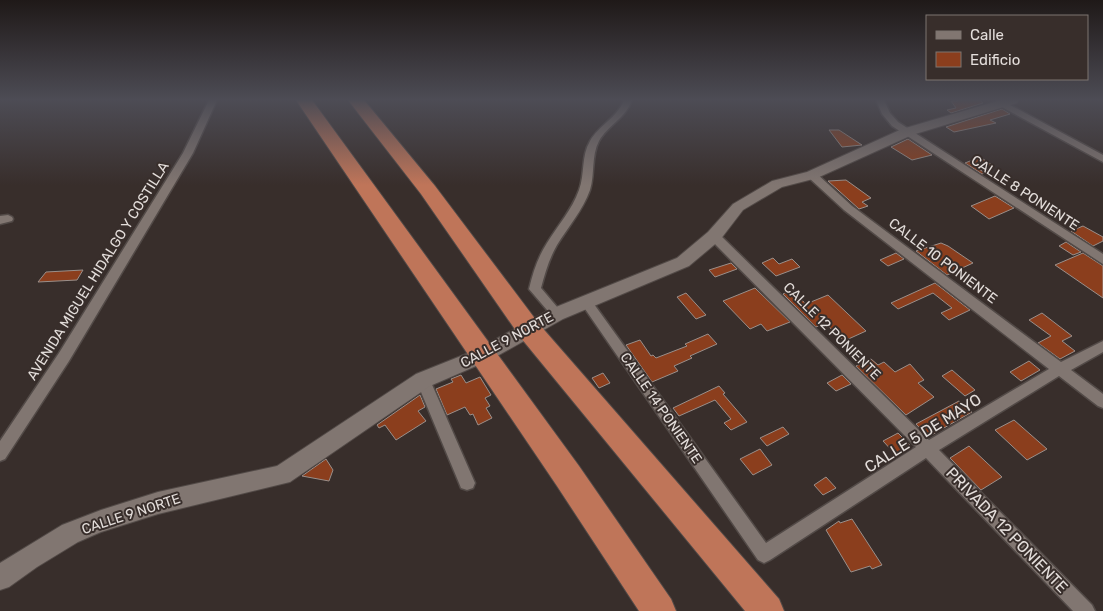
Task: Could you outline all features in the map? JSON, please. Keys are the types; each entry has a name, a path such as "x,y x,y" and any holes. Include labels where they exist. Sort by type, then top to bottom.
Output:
{"highway":[{"path":"324,129 484,355 659,611"},
{"path":"379,129 428,190 530,331 767,611"}],"street":[{"name":"AVENIDA MIGUEL HIDALGO Y COSTILLA","path":"0,454 64,356 188,153 200,129"},
{"path":"557,314 535,289 542,262 584,189 589,159 595,141 605,129"},
{"name":"CALLE 8 PONIENTE","path":"902,129 1103,260"},
{"name":"CALLE 9 NORTE","path":"0,578 28,558 70,534 101,521 158,503 282,475 424,380 484,355 530,331 557,314 683,262 714,236 738,207 756,195 777,184 812,175 918,129"},
{"path":"1053,129 1103,159"},
{"name":"CALLE 10 PONIENTE","path":"812,175 848,208 1103,402"},
{"name":"CALLE 12 PONIENTE","path":"714,236 928,449"},
{"name":"CALLE 14 PONIENTE","path":"587,303 764,554"},
{"name":"CALLE 5 DE MAYO","path":"764,554 928,449 1059,369 1103,346"},
{"path":"424,380 467,483"},
{"name":"PRIVADA 12 PONIENTE","path":"928,449 1086,611"}],"building":[{"path":"948,129 970,129 954,132"},
{"path":"829,130 839,130 862,145 842,147"},
{"path":"908,139 932,155 912,160 891,147"},
{"path":"980,157 992,165 979,169 985,173 982,174 965,163"},
{"path":"846,180 871,198 862,202 868,206 859,209 828,181"},
{"path":"995,196 1014,208 989,219 971,206"},
{"path":"1083,226 1103,237 1103,241 1093,246 1071,231"},
{"path":"1066,242 1081,252 1073,255 1059,246"},
{"path":"941,243 973,263 947,275 916,251"},
{"path":"896,253 904,259 888,266 880,260"},
{"path":"1083,253 1103,266 1103,298 1055,265"},
{"path":"773,258 779,264 792,259 800,267 776,276 762,263"},
{"path":"731,263 737,269 715,277 709,270"},
{"path":"83,270 77,280 38,282 46,272"},
{"path":"935,283 970,310 949,320 941,313 952,308 933,293 898,309 891,303"},
{"path":"755,288 790,322 767,331 761,324 750,329 723,301"},
{"path":"791,290 806,304 828,295 866,331 844,341 825,323 816,327 783,294"},
{"path":"686,293 706,315 696,319 677,297"},
{"path":"1042,313 1072,336 1062,341 1075,351 1060,359 1038,343 1051,336 1029,320"},
{"path":"708,334 717,344 690,356 692,358 674,366 678,371 652,382 626,345 640,340 651,356 653,355 656,358 687,346 685,344"},
{"path":"871,359 878,365 884,362 895,372 910,364 924,380 918,383 934,397 906,415 856,366"},
{"path":"1029,361 1040,370 1021,381 1010,372"},
{"path":"952,370 975,390 965,396 942,376"},
{"path":"603,373 610,383 599,388 592,378"},
{"path":"461,375 466,383 480,377 491,395 485,398 490,406 486,408 492,418 478,425 473,414 470,415 465,407 447,415 436,389 453,382 451,379"},
{"path":"842,375 851,384 836,391 827,383"},
{"path":"719,386 725,393 723,394 747,422 731,430 724,423 731,419 715,400 679,416 673,408"},
{"path":"420,395 425,407 418,411 426,421 396,440 385,425 379,428 377,425"},
{"path":"959,401 972,412 928,437 916,424"},
{"path":"1014,420 1047,449 1027,460 995,430"},
{"path":"783,427 789,434 767,446 760,438"},
{"path":"898,433 910,445 895,454 883,441"},
{"path":"969,446 1002,477 981,490 950,458"},
{"path":"760,449 772,465 753,475 740,459"},
{"path":"326,459 333,470 329,481 302,476"},
{"path":"826,477 836,488 823,495 814,485"},
{"path":"852,519 882,565 872,569 870,566 851,572 826,530 839,521 840,523"}]}
